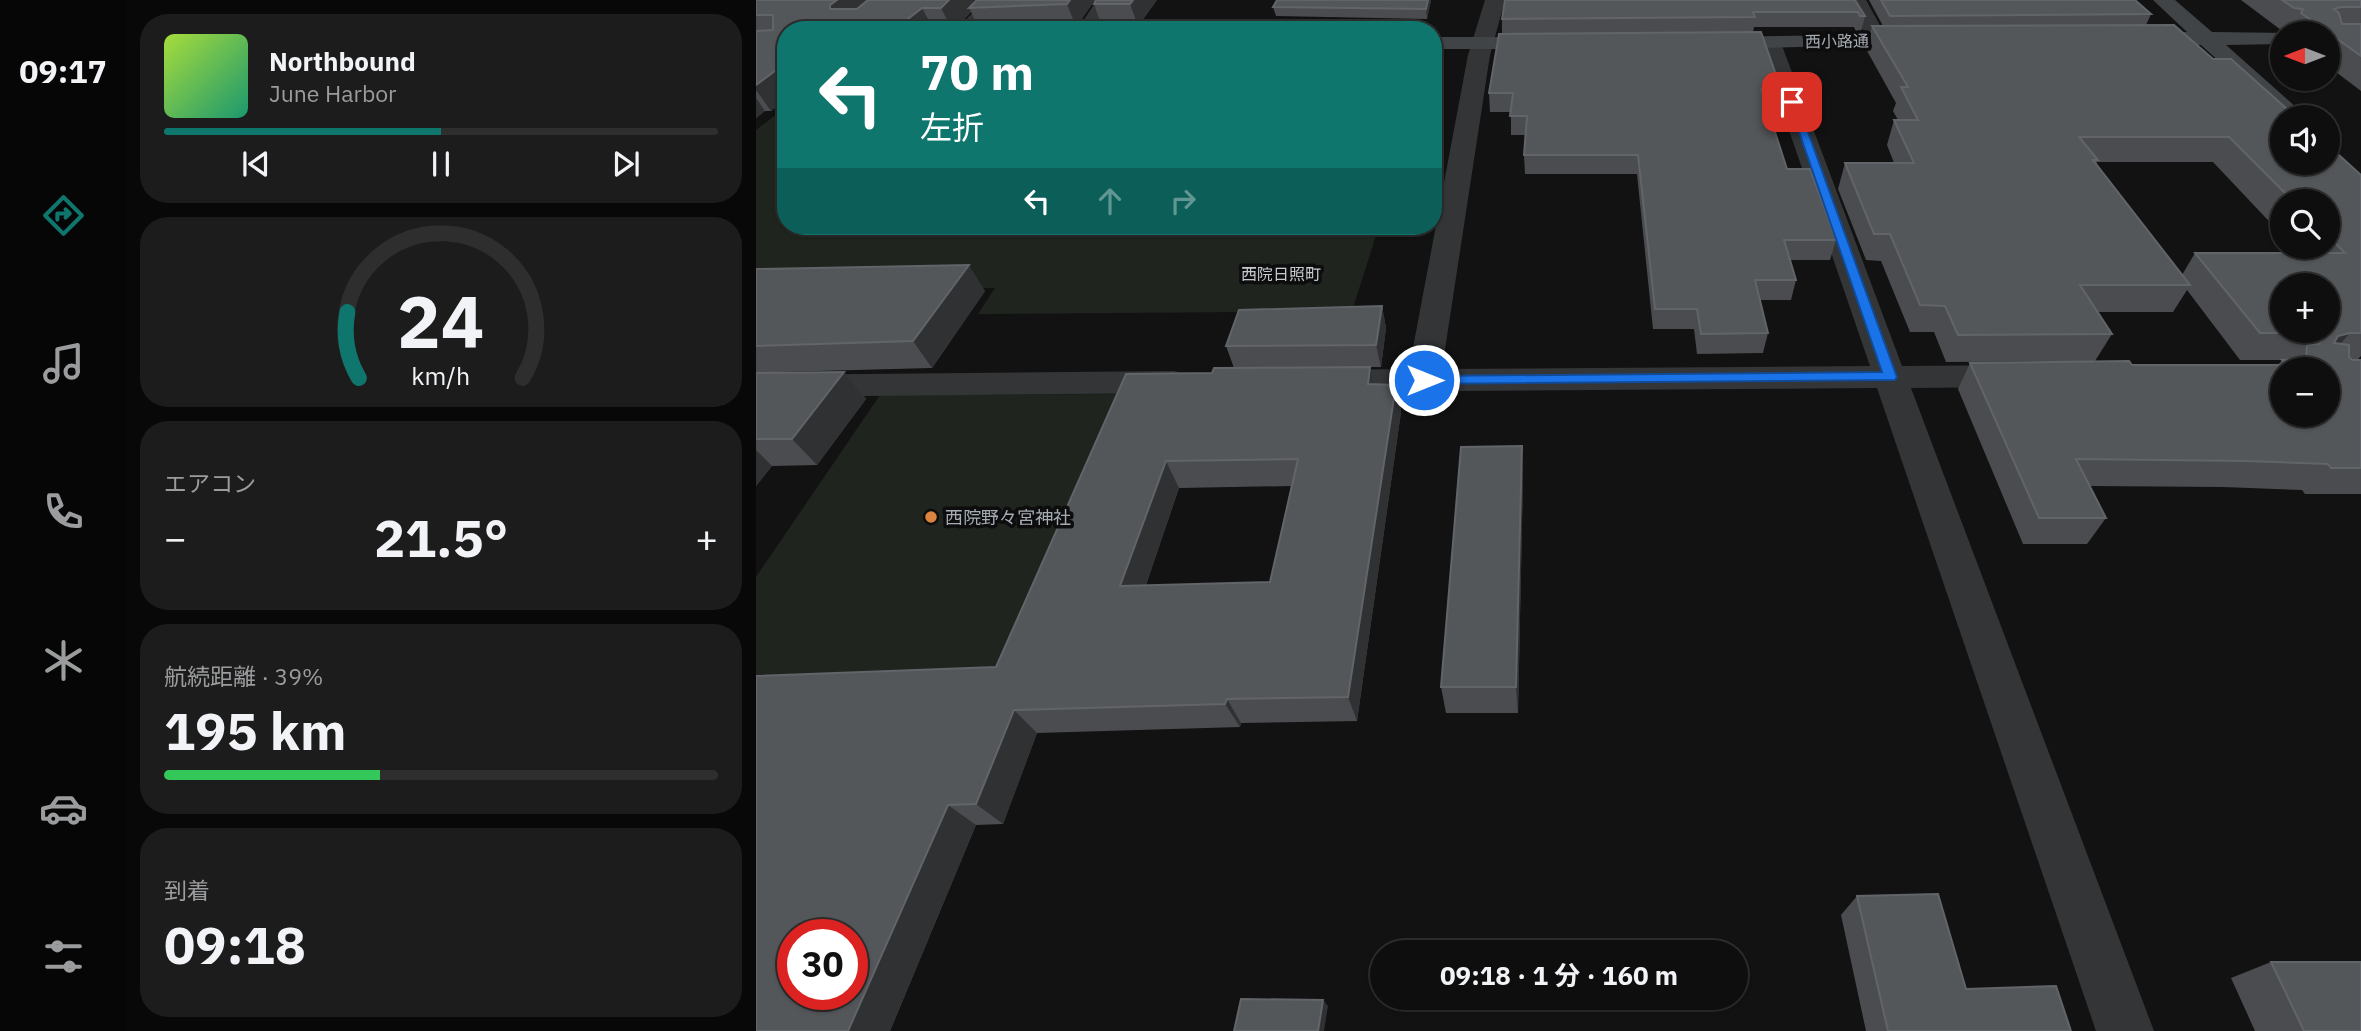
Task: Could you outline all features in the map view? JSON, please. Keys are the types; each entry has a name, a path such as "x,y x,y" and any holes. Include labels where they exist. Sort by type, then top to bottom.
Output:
{"street":[{"path":"975,21 997,0"},
{"path":"1093,21 1107,0"},
{"path":"1424,380 1479,55 1495,0"},
{"path":"1856,0 1878,40"},
{"path":"2163,0 2281,105"},
{"path":"2111,39 2270,38"},
{"name":"西小路通","path":"1689,43 1946,40"},
{"path":"1442,43 1566,43"},
{"path":"1770,43 2125,1031"},
{"path":"1285,382 2044,375"},
{"path":"756,386 1201,382"}],"shaded area":[{"path":"777,114 777,235 1376,235 1352,311 978,314 995,288 788,289 756,276 756,130"},
{"path":"1118,394 1006,671 756,678 756,577 880,395"}],"building":[{"path":"756,0 837,0 830,5 830,9 857,9 868,0 949,0 941,8 922,8 905,21 777,21 777,69 756,85 756,31 773,30 773,15 756,15"},
{"path":"977,0 1070,0 1067,4 969,8"},
{"path":"1096,0 1133,0 1130,4 1094,4"},
{"path":"1277,0 1428,0 1426,9 1273,7"},
{"path":"1505,0 1855,0 1865,16 1860,16 1858,12 1753,12 1755,17 1502,19"},
{"path":"1881,0 2135,0 2151,14 1890,16"},
{"path":"2282,0 2361,0 2361,7 2334,9 2339,13 2342,24 2361,24 2361,56 2340,41 2340,21 2312,21 2301,13 2303,9 2294,8"},
{"path":"2174,25 2213,59 2231,59 2283,105 2270,105 2270,175 2340,175 2340,156 2361,175 2361,333 2340,336 2340,273 2270,273 2270,333 2260,333 2195,253 2270,253 2270,259 2340,259 2340,253 2345,253 2340,248 2340,189 2281,189 2229,137 2079,137 2098,160 2093,160 2190,285 2080,285 2112,334 1958,335 1945,306 1920,305 1890,234 1874,234 1845,163 1914,163 1894,120 1918,120 1901,87 1908,87 1872,26"},
{"path":"1761,32 1781,89 1761,89 1787,169 1810,169 1836,240 1784,240 1796,280 1755,280 1768,333 1701,334 1697,309 1655,309 1638,155 1524,155 1527,116 1510,116 1513,93 1489,93 1499,34"},
{"path":"969,265 913,341 756,346 756,269"},
{"path":"1382,306 1376,345 1226,346 1239,310"},
{"path":"2307,345 2349,345 2349,357 2352,360 2361,360 2361,468 2246,461 2076,459 2106,518 2039,518 1970,363 2129,361 2132,365 2270,365 2270,427 2340,427 2340,357 2306,357"},
{"path":"1370,367 1368,384 1396,385 1348,697 1227,699 1225,704 1014,710 976,804 948,805 868,986 868,919 777,919 777,1010 857,1010 848,1031 756,1031 756,676 996,667 1126,374 1212,373 1214,368","holes":["1298,459 1270,582 1120,586 1166,461"]},
{"path":"844,372 792,439 756,439 756,373"},
{"path":"1522,446 1516,687 1441,687 1461,447"},
{"path":"1938,894 1966,989 2056,986 2071,1031 1888,1031 1857,896"},
{"path":"2271,962 2361,962 2361,1031 2304,1031"},
{"path":"1241,999 1323,1000 1318,1031 1234,1031"}],"place":[{"name":"西院野々宮神社","path":"931,517"}],"district":[{"name":"西院日照町","path":"1281,274"}],"route":[{"path":"1424,380 1890,377 1792,102"}]}
